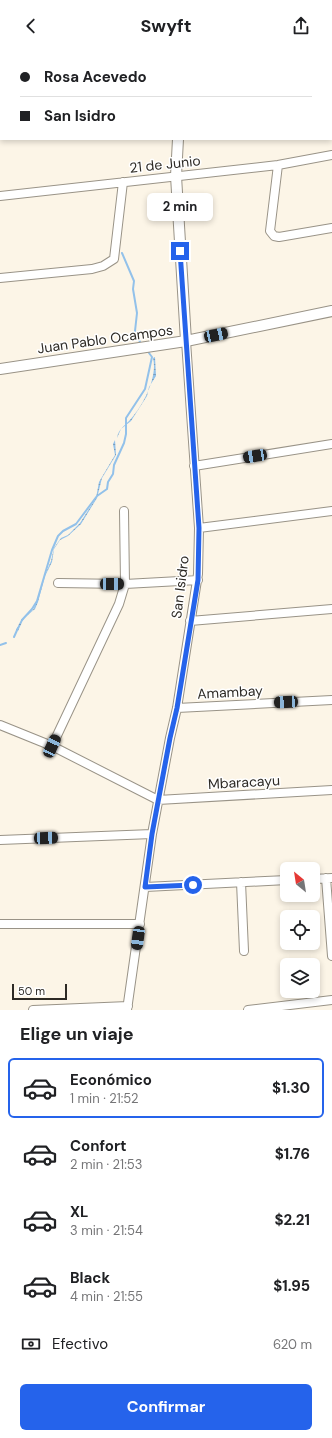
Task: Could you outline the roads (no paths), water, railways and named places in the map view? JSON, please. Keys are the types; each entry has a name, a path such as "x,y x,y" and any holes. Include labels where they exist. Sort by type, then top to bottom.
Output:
{"street":[{"name":"San Isidro","path":"127,1008 152,834 177,708 190,621 198,580 199,528 176,176 178,140"},
{"name":"21 de Junio","path":"0,196 278,165 332,155"},
{"path":"278,165 270,231 274,236 279,237 332,228"},
{"path":"0,278 92,269 109,263 114,258 123,182"},
{"name":"Juan Pablo Ocampos","path":"0,369 186,341 332,310"},
{"path":"194,466 332,444"},
{"path":"52,746 119,604 125,584 124,511"},
{"path":"199,528 332,511"},
{"path":"58,583 125,584 198,580"},
{"path":"190,621 332,609"},
{"name":"Amambay","path":"177,708 332,700"},
{"path":"0,725 52,746 158,800"},
{"name":"Mbaracayu","path":"158,800 332,790"},
{"path":"0,840 152,834"},
{"path":"329,878 332,956"},
{"path":"145,887 280,880"},
{"path":"240,882 244,952"},
{"path":"0,924 140,924"},
{"path":"248,1010 332,1000"},
{"path":"33,1010 127,1008"}],"water":[{"path":"155,357 156,376 150,385 154,366 153,358"},
{"path":"148,391 147,396 131,421 121,429 139,408"},
{"path":"115,440 116,455 102,478 97,498 81,524 68,536 60,540 54,549 52,562 45,576 35,609 24,618 18,631 16,630 21,620 33,610 45,575 51,561 54,548 61,538 68,535 80,523 96,498 99,482 115,455 113,444"}],"waterway":[{"path":"122,253 134,281 133,289 137,313 135,331 140,342"},
{"path":"22,620 37,601 52,550 58,536 63,531 76,524 97,496 107,489 108,482 113,474 114,465 124,443 126,434 126,418 145,389 152,357 149,353"},
{"path":"14,637 18,628"},
{"path":"0,645 6,643"}]}
